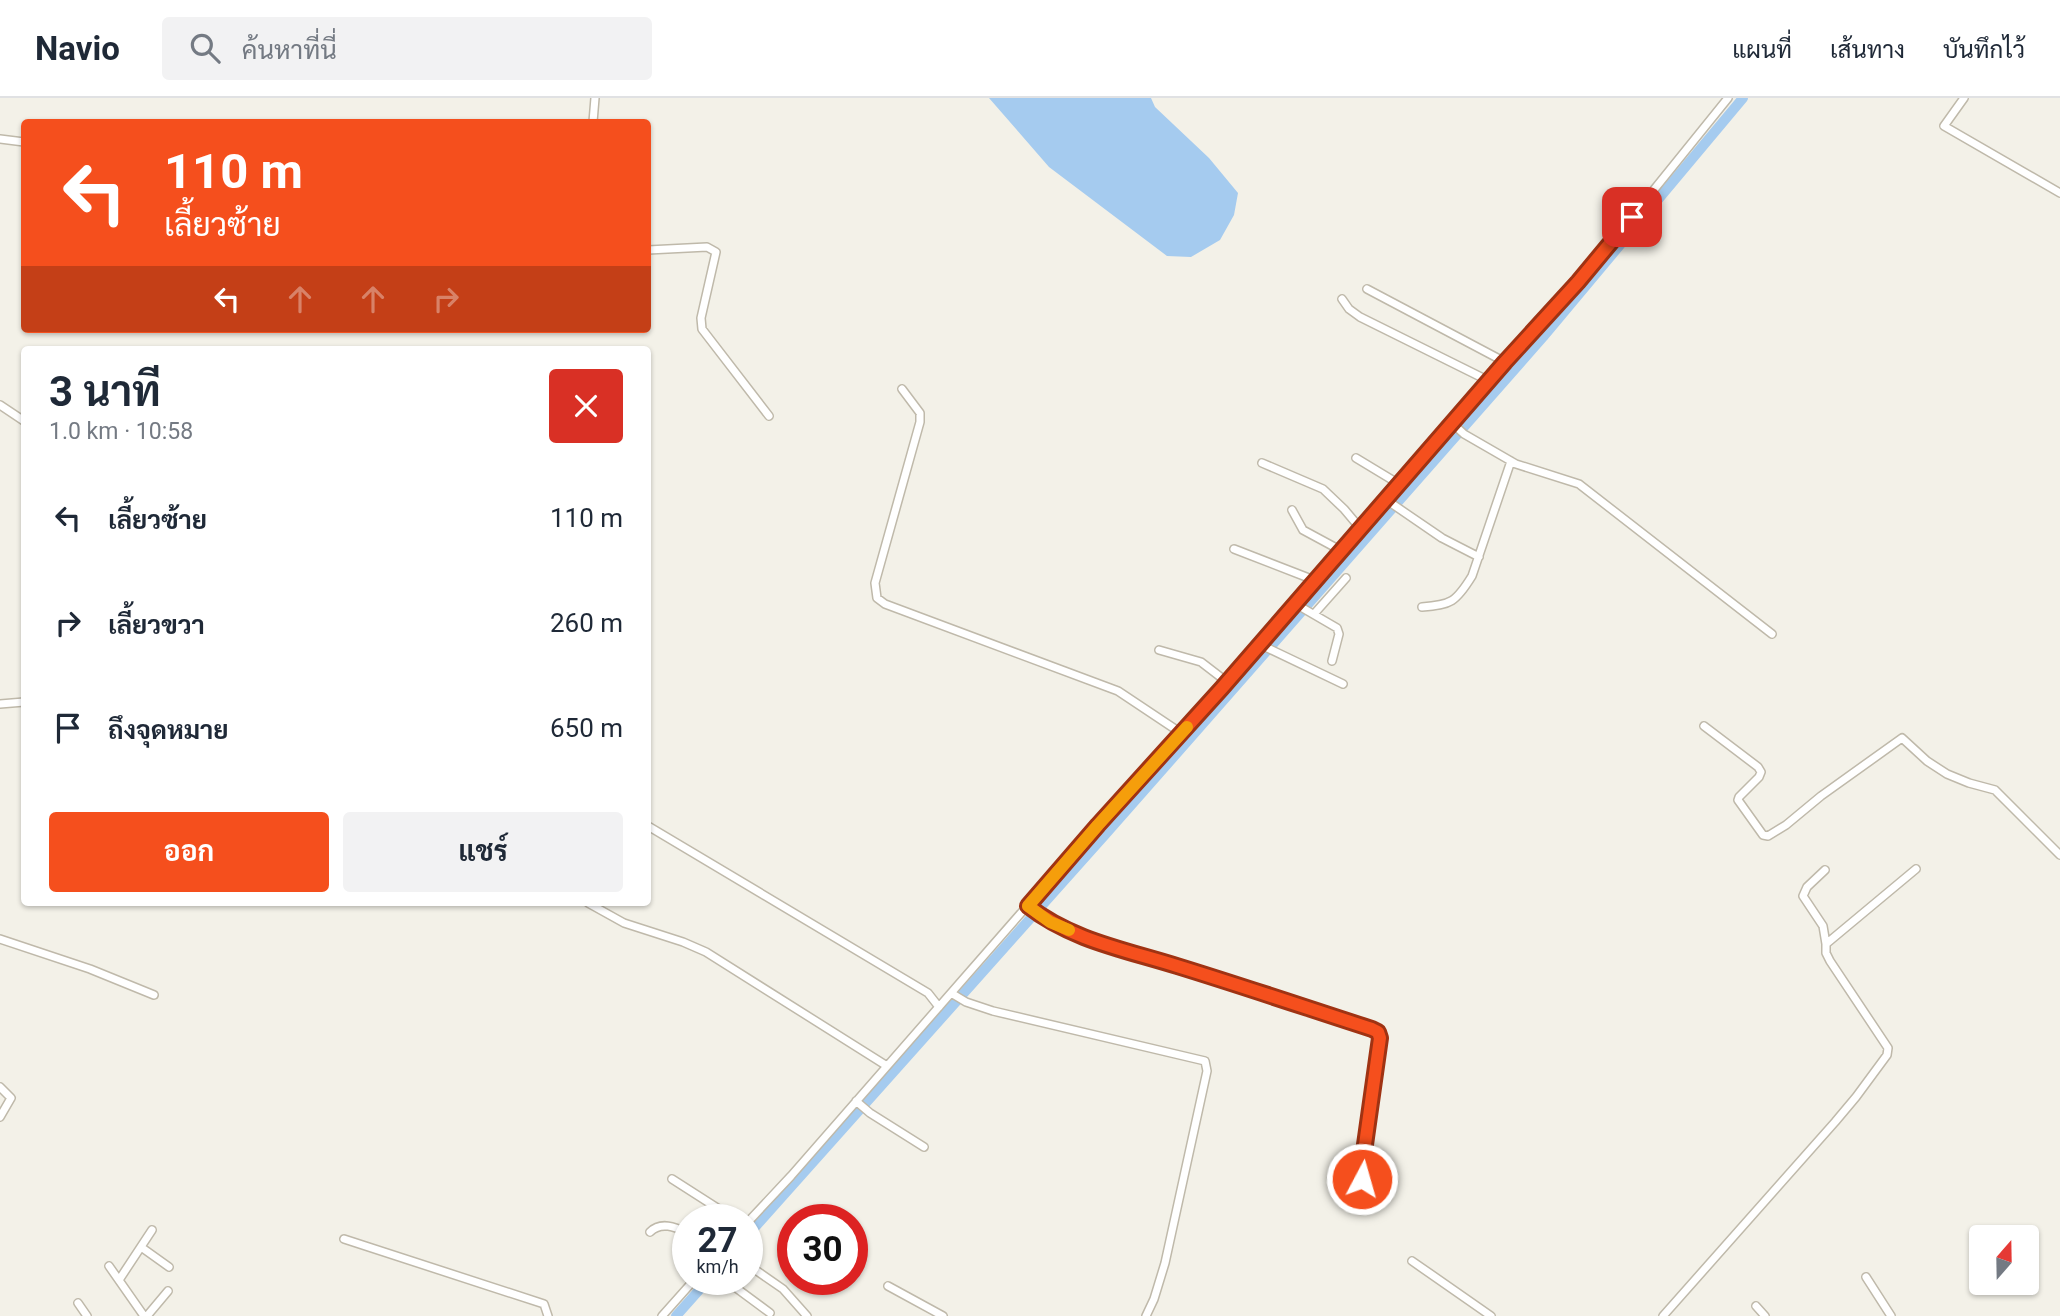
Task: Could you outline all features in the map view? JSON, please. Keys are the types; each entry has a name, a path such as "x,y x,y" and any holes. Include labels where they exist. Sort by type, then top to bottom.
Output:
{"street":[{"path":"593,119 595,98"},
{"path":"763,1206 858,1103 939,1007 1033,910 1098,825 1227,682 1340,550 1360,528 1392,504 1399,484 1458,428 1489,381 1598,259 1728,98"},
{"path":"1964,98 1944,125 2060,193"},
{"path":"0,139 21,142"},
{"path":"651,250 707,247 716,252 701,318 702,329 769,416"},
{"path":"1367,289 1505,362"},
{"path":"1342,299 1349,309 1360,317 1489,381"},
{"path":"902,389 920,413 920,422 875,583 877,598 885,604 1123,693 1181,733"},
{"path":"0,405 21,419"},
{"path":"1458,428 1511,461 1579,484 1772,634"},
{"path":"1356,458 1399,484"},
{"path":"1422,607 1444,606 1464,590 1479,557 1511,461"},
{"path":"1262,463 1323,489 1345,509 1360,528"},
{"path":"1392,504 1442,538 1479,557"},
{"path":"1292,510 1303,530 1340,550"},
{"path":"1234,549 1314,580"},
{"path":"1314,614 1346,578"},
{"path":"1294,603 1330,623 1339,634 1332,661"},
{"path":"1259,644 1343,684"},
{"path":"1159,650 1200,662 1227,682"},
{"path":"0,704 21,702"},
{"path":"1704,726 1759,767 1759,777 1738,800 1763,835 1768,836 1786,825 1821,796 1902,738 1927,761 1947,774 1995,790 2060,855"},
{"path":"651,828 916,986 933,998 939,1007"},
{"path":"1826,944 1916,869"},
{"path":"1663,1316 1849,1105 1887,1055 1888,1048 1830,961 1826,953 1823,926 1803,896 1807,887 1825,870"},
{"path":"593,906 624,923 706,952 887,1066"},
{"path":"1033,910 1050,922 1102,944 1378,1032 1380,1038 1361,1173 1364,1183 1386,1197"},
{"path":"0,939 90,969 155,995"},
{"path":"953,995 993,1011 1201,1059 1208,1066 1165,1263 1146,1316"},
{"path":"0,1087 11,1098 0,1117"},
{"path":"858,1103 925,1147"},
{"path":"672,1179 711,1204"},
{"path":"650,1232 661,1225 672,1228"},
{"path":"119,1280 152,1230"},
{"path":"344,1239 544,1304 548,1316"},
{"path":"141,1247 169,1267"},
{"path":"1412,1261 1491,1316"},
{"path":"109,1266 146,1316 168,1291"},
{"path":"763,1275 783,1289 807,1316"},
{"path":"1866,1277 1891,1316"},
{"path":"888,1286 943,1316"},
{"path":"662,1316 681,1295"},
{"path":"746,1295 770,1313"},
{"path":"78,1303 87,1316"},
{"path":"1756,1306 1765,1316"}],"water":[{"path":"989,98 1151,98 1155,107 1209,158 1238,193 1234,215 1220,240 1191,257 1167,256 1049,167"}],"waterway":[{"path":"763,1218 1543,337 1743,98"},
{"path":"676,1316 695,1295"}],"slow traffic":[{"path":"1069,930 1050,922 1028,906 1187,727"}],"route":[{"path":"1362,1179 1380,1038 1378,1032 1175,965 1102,944 1050,922 1028,906 1578,282 1632,217"}]}
